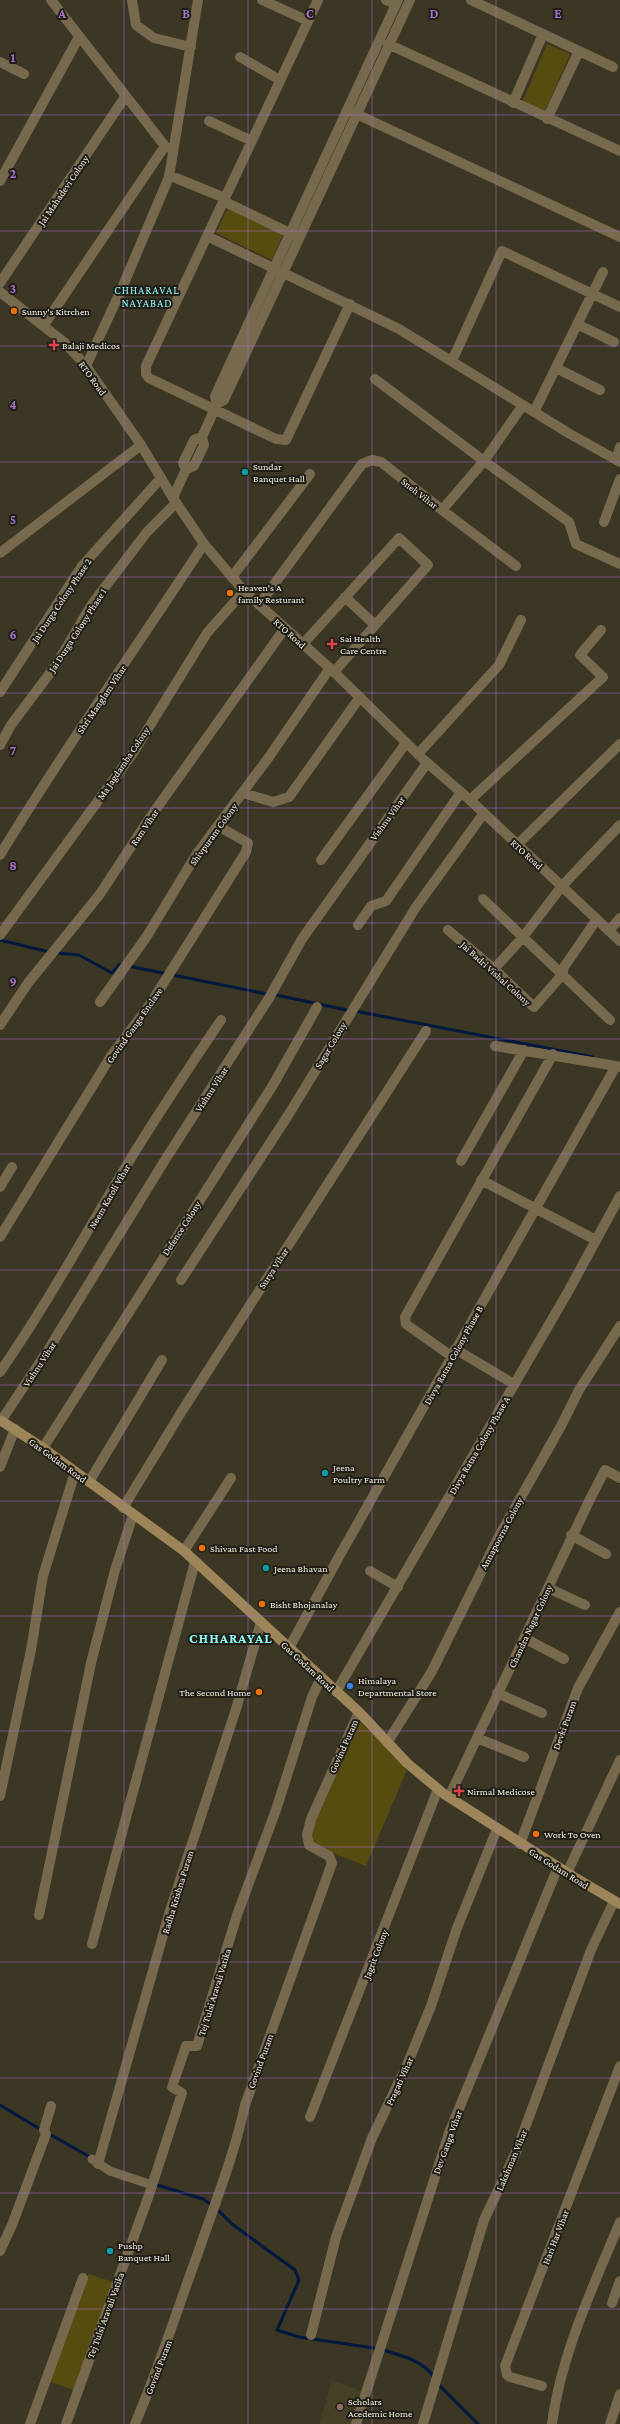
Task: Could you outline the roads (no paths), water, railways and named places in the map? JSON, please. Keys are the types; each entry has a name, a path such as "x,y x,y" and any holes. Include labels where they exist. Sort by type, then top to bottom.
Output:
{"main road":[{"name":"Gas Godam Road","path":"0,1420 43,1448 123,1508 184,1551 359,1712 387,1743 438,1789 520,1844 617,1902"}],"street":[{"path":"51,0 125,97 170,148"},
{"path":"132,0 136,25 154,38 191,46"},
{"path":"86,366 122,288 169,177 170,148 191,46 198,0"},
{"path":"262,0 308,21"},
{"path":"318,0 146,366 146,374 149,378 216,406 276,439 286,440 350,304"},
{"path":"352,112 388,44 395,20 397,2 386,0"},
{"path":"216,406 224,400 283,272 294,236 395,20 410,0"},
{"path":"471,0 613,68"},
{"path":"513,103 543,34"},
{"path":"0,181 79,37"},
{"path":"388,44 620,152"},
{"path":"547,119 579,51"},
{"path":"240,58 280,80"},
{"path":"0,62 24,74"},
{"name":"Jai Mahadevi Colony","path":"0,283 125,97"},
{"path":"352,112 620,237"},
{"path":"209,121 252,142"},
{"path":"44,326 170,148"},
{"path":"176,178 224,200 294,236"},
{"path":"207,236 399,329 534,412 618,461 620,447"},
{"path":"186,469 194,466 204,445 202,437 216,406 216,396 273,268 294,236"},
{"path":"452,361 502,251 620,307"},
{"path":"534,412 603,272"},
{"name":"RTO Road","path":"2,296 44,326 64,343 86,366 141,445 175,501 204,544 244,592 332,670 427,763 470,800 620,941"},
{"path":"577,324 614,342"},
{"path":"556,368 600,390"},
{"path":"375,380 569,522 576,544 620,564"},
{"name":"Sneh Vihar","path":"259,605 362,464 372,460 381,462 442,510 484,461 523,405"},
{"path":"175,501 186,469 183,463 194,440 202,437"},
{"path":"0,553 141,445"},
{"path":"188,452 198,456"},
{"path":"232,577 310,474"},
{"name":"Jai Durga Colony Phase 2","path":"0,692 82,566 161,478"},
{"path":"604,522 620,479"},
{"name":"Jai Durga Colony Phase 1","path":"0,745 10,725 56,665 92,604 147,532 175,501"},
{"path":"442,510 516,566"},
{"name":"Shivpuram Colony","path":"100,1002 147,936 196,855 332,670 428,565 399,538 346,597"},
{"name":"Shri Manglam Vihar","path":"0,855 50,772 106,694 204,544"},
{"name":"Ma Jagdamba Colony","path":"0,935 133,752 208,632 244,592"},
{"path":"303,644 346,597 375,624"},
{"path":"418,754 499,665 521,620"},
{"name":"Ram Vihar","path":"0,1025 28,983 100,894 149,819 285,628"},
{"path":"470,800 603,677 580,655 601,630"},
{"path":"243,793 273,802 289,797 360,697"},
{"path":"321,860 406,742"},
{"path":"517,845 620,744"},
{"name":"Vishnu Vihar","path":"0,1420 48,1350 165,1160 270,998 302,939 427,763"},
{"path":"358,925 371,906 386,901 461,792"},
{"name":"Sagar Colony","path":"181,1280 287,1117 416,907 484,814"},
{"path":"494,969 523,937 562,886 620,825"},
{"name":"Govind Ganga Enclave","path":"0,1237 111,1056 149,1006 246,852 248,843 218,826"},
{"path":"483,899 610,1020"},
{"path":"609,931 620,918"},
{"name":"Jai Badri Vishal Colony","path":"448,930 494,969 534,1007 562,975 564,967 597,919"},
{"name":"Defence Colony","path":"43,1448 273,1085 316,1008"},
{"name":"Neem Karoli Vihar","path":"0,1372 61,1278 167,1100 220,1020"},
{"name":"Surya Vihar","path":"123,1508 182,1411 426,1031"},
{"path":"495,1046 553,1054 618,1066"},
{"path":"461,1161 485,1122 524,1050"},
{"path":"514,1384 453,1353 413,1330 404,1321 481,1180 553,1054"},
{"name":"Divya Ratna Colony Phase B","path":"289,1648 534,1208 618,1066"},
{"path":"0,1187 12,1167"},
{"path":"481,1180 596,1240"},
{"name":"Divya Ratna Colony Phase A","path":"336,1692 398,1587 620,1196"},
{"name":"Annapoorna Colony","path":"387,1743 432,1671 498,1538 567,1415 578,1390 620,1326"},
{"path":"89,1482 162,1360"},
{"path":"0,1467 15,1430"},
{"name":"Chandra Nagar Colony","path":"449,1797 548,1588 571,1535 606,1470 620,1478"},
{"path":"0,1796 31,1650 43,1576 75,1472"},
{"path":"184,1551 231,1478"},
{"path":"39,1915 91,1663 115,1570 133,1515"},
{"path":"571,1535 606,1554"},
{"path":"92,1944 195,1562"},
{"path":"370,1571 398,1587"},
{"path":"548,1588 585,1604"},
{"name":"Devki Puram","path":"520,1844 578,1688 620,1612"},
{"name":"Radha Krishna Puram","path":"95,2162 170,1914 236,1709 261,1622"},
{"path":"524,1638 564,1659"},
{"name":"Tej Tulsi Aravali Vatika","path":"66,2424 152,2185 182,2093 172,2087 186,2046 197,2046 238,1915 276,1810 312,1697 321,1678"},
{"path":"498,1693 542,1713"},
{"name":"Govind Puram","path":"135,2424 158,2368 220,2195 237,2140 245,2105 332,1863 329,1856 309,1845 307,1836 311,1819 359,1712"},
{"path":"477,1738 524,1758"},
{"name":"Dev Ganga Vihar","path":"356,2424 449,2133 562,1870 620,1760"},
{"name":"Jagrit Colony","path":"310,2117 438,1789"},
{"name":"Pragati Vihar","path":"310,2335 336,2236 372,2138 407,2065 431,2006 457,1928 497,1829"},
{"name":"Lakshman Vihar","path":"423,2424 484,2220 516,2152 591,1950 617,1902"},
{"name":"Hari Har Vihar","path":"542,2386 510,2377 507,2375 505,2366 620,2066"},
{"path":"0,2251 12,2225 46,2134 44,2130 51,2106"},
{"path":"95,2162 110,2171 152,2185"},
{"path":"552,2424 567,2360 585,2303 620,2222"},
{"path":"30,2424 83,2278"},
{"path":"612,2302 620,2280"},
{"path":"610,2424 620,2394"}],"waterway":[{"path":"0,940 49,952"},
{"path":"57,953 79,955 112,973 120,964"},
{"path":"128,966 163,973"},
{"path":"173,975 267,994"},
{"path":"276,995 347,1010"},
{"path":"355,1011 593,1057"},
{"path":"0,2105 40,2129"},
{"path":"51,2135 92,2158"},
{"path":"157,2185 203,2199 212,2205"},
{"path":"219,2211 232,2224 295,2270 299,2280 277,2330 299,2337 374,2348"},
{"path":"383,2350 411,2359 424,2366 434,2377"},
{"path":"438,2384 478,2424"}],"place":[{"name":"Sunny's Kitrchen","path":"14,311"},
{"name":"Balaji Medicos","path":"54,345"},
{"name":"Sundar Banquet Hall","path":"245,472"},
{"name":"Heaven's A family Resturant","path":"230,593"},
{"name":"Sai Health Care Centre","path":"332,644"},
{"name":"Jeena Poultry Farm","path":"325,1473"},
{"name":"Shivan Fast Food","path":"202,1548"},
{"name":"Jeena Bhavan","path":"266,1568"},
{"name":"Bisht Bhojanalay","path":"262,1604"},
{"name":"Himalaya Departmental Store","path":"350,1686"},
{"name":"The Second Home","path":"259,1692"},
{"name":"Nirmal Medicose","path":"459,1791"},
{"name":"Work To Oven","path":"536,1834"},
{"name":"Pushp Banquet Hall","path":"110,2251"},
{"name":"Scholars Acedemic Home","path":"340,2407"}],"district":[{"name":"CHHARAVAL NAYABAD","path":"147,296"},
{"name":"CHHARAYAL","path":"231,1638"}]}
